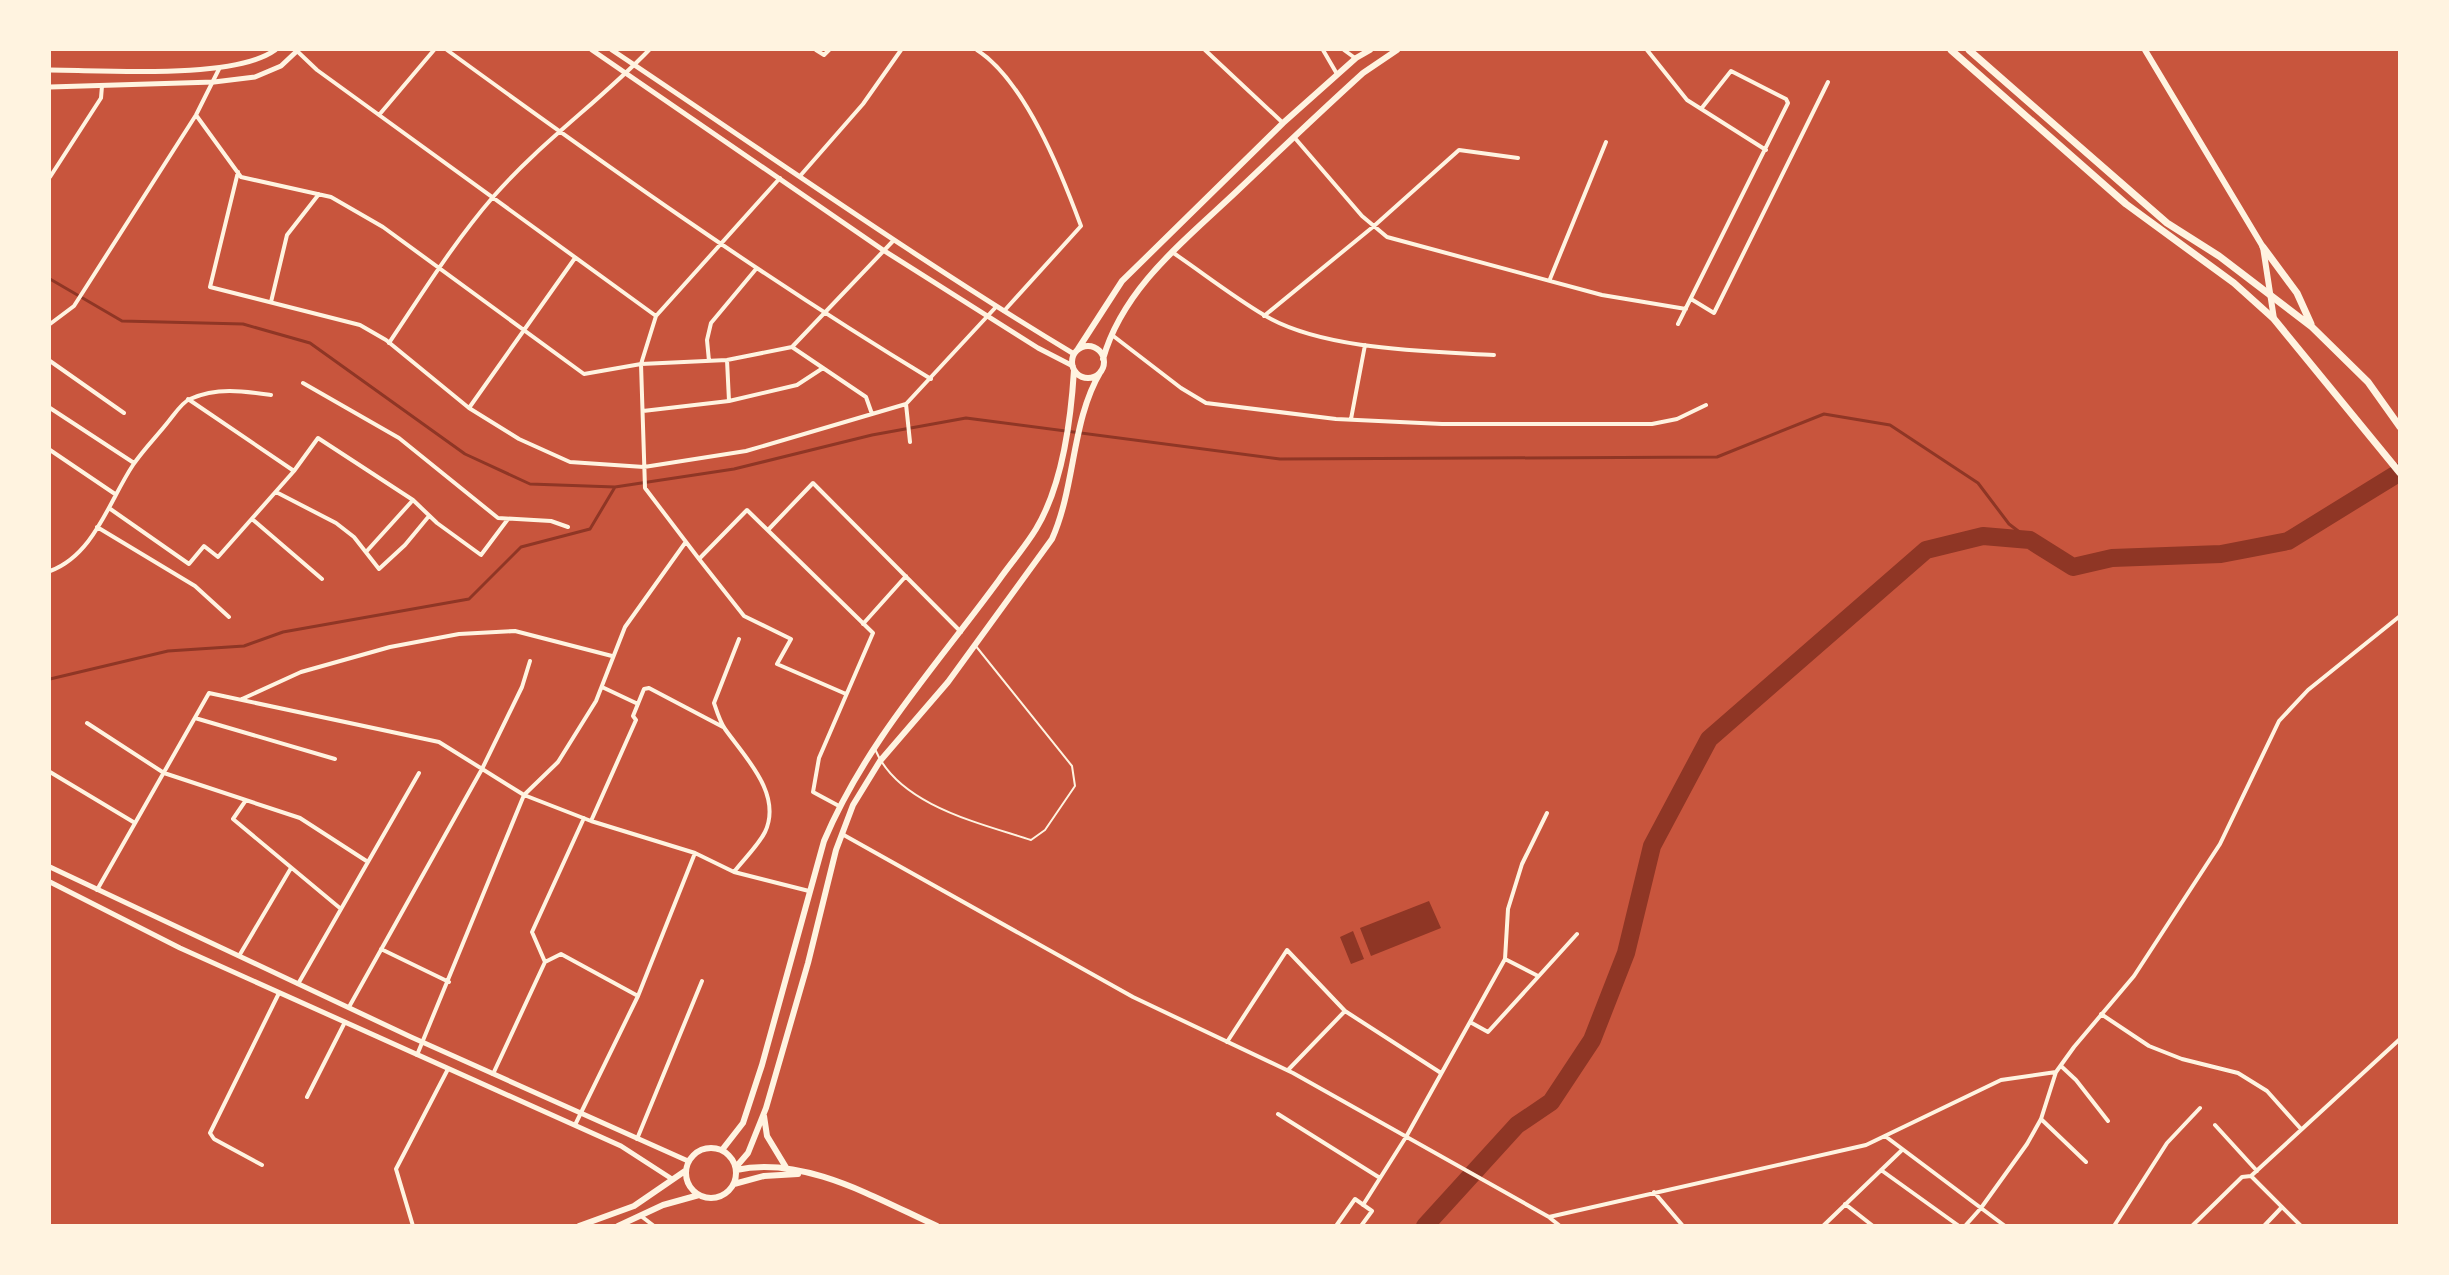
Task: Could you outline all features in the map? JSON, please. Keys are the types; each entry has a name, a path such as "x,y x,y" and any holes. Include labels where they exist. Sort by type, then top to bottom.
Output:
{"highway":[{"path":"1951,50 2126,204 2234,283 2274,319 2400,473"},
{"path":"1969,50 2167,223 2219,256 2312,327 2368,382 2400,427"},
{"path":"2264,247 2298,293 2312,327"}],"main road":[{"path":"722,1150 743,1123 762,1065 824,841 839,807 874,746 1037,528 1047,506 1064,449 1073,399 1076,352 1122,281 1283,123 1356,58 1370,50"},
{"path":"734,1184 736,1168 748,1153 764,1115 808,963 836,850 854,805 880,761 948,682 1052,539 1064,513 1087,402 1101,371 1110,333 1136,291 1172,252 1363,72 1397,50"},
{"path":"2145,50 2264,247 2274,319"},
{"path":"1076,352 1093,347 1103,358"},
{"path":"1074,368 1088,378 1101,371"},
{"path":"764,1115 767,1136 787,1169"},
{"path":"699,1196 688,1185 685,1171 688,1161 699,1150 706,1148 722,1150 728,1154 736,1168"},
{"path":"736,1168 787,1169 834,1180 937,1226"},
{"path":"579,1226 634,1206 685,1171"},
{"path":"618,1226 663,1205 699,1196 707,1198 723,1195 734,1184 764,1176 804,1173"}],"street":[{"path":"50,70 219,69 264,58 275,50"},
{"path":"50,87 214,82 255,77 280,66 297,50 317,70 656,316"},
{"path":"379,115 434,50"},
{"path":"447,50 719,244 821,313 932,379"},
{"path":"592,50 883,250 1038,348 1074,368"},
{"path":"612,50 995,308 1076,352"},
{"path":"389,343 439,268 492,197 558,131 627,73 649,50"},
{"path":"816,50 824,55 829,50"},
{"path":"800,176 863,104 900,50"},
{"path":"977,50 1009,77 1059,165 1081,226 1003,311"},
{"path":"1205,50 1283,123"},
{"path":"1323,50 1337,74"},
{"path":"1344,50 1356,58"},
{"path":"1647,50 1687,100 1766,150"},
{"path":"50,324 74,306 196,115 219,69"},
{"path":"1678,324 1788,103 1786,99 1731,71 1701,109"},
{"path":"1691,299 1714,313 1828,82"},
{"path":"50,177 51,171 101,98 102,86"},
{"path":"196,115 241,177 331,197 383,227 584,374 641,364 727,360 792,347 821,313 892,240"},
{"path":"1294,137 1362,216 1387,237 1550,279 1602,295 1686,309"},
{"path":"1550,279 1606,142"},
{"path":"1264,316 1374,226 1459,150 1518,158"},
{"path":"238,172 210,287 360,325 389,343 469,408 519,439 570,462 644,467 746,451 906,404 932,379 995,308"},
{"path":"781,178 656,316 641,364 645,488 685,543 744,616 791,639 777,664 846,694"},
{"path":"271,302 287,235 320,194"},
{"path":"1172,252 1264,316 1287,326 1382,349 1494,355"},
{"path":"469,408 575,258"},
{"path":"709,361 707,340 711,323 756,268"},
{"path":"50,316 54,320"},
{"path":"1110,333 1181,388 1206,403 1351,419 1442,424 1652,424 1677,419 1706,405"},
{"path":"1351,419 1365,345"},
{"path":"792,347 866,397 872,414"},
{"path":"727,360 729,401"},
{"path":"50,361 124,413"},
{"path":"643,411 729,401 797,385 823,368"},
{"path":"303,383 399,438 479,505 498,518 551,521 568,527"},
{"path":"50,571 59,567 80,550 109,508 134,463 188,399 230,389 271,395"},
{"path":"188,399 294,471"},
{"path":"906,404 910,442"},
{"path":"50,408 134,463"},
{"path":"109,508 189,564 204,546 218,557 294,471 318,438 413,500 429,516 481,555 508,519"},
{"path":"50,450 115,494"},
{"path":"768,530 813,483 961,632"},
{"path":"276,492 336,523 354,537 379,569 405,545 429,516"},
{"path":"366,552 413,500"},
{"path":"699,559 747,510 873,633 819,758 813,792 839,807"},
{"path":"252,519 322,579"},
{"path":"97,526 195,586 229,617"},
{"path":"417,1055 449,982 524,795 558,762 602,687 625,627 685,543"},
{"path":"863,624 906,576"},
{"path":"1965,1226 1981,1208 2027,1144 2041,1119 2056,1072 2156,945 2220,844 2279,722 2308,690 2400,616"},
{"path":"241,700 301,672 390,647 459,634 515,631 612,656"},
{"path":"734,872 766,831 768,812 766,788 745,754 723,727 714,703 739,639"},
{"path":"349,1007 483,769 522,687 530,661"},
{"path":"602,687 638,704"},
{"path":"591,821 636,720 633,716 644,689 649,688 723,727"},
{"path":"97,890 209,693 439,742 524,795 591,821 695,854 734,872 809,891"},
{"path":"195,718 335,759"},
{"path":"87,723 164,773 300,818 368,862"},
{"path":"50,772 135,824"},
{"path":"298,984 419,773"},
{"path":"246,800 232,819 341,909"},
{"path":"1364,1205 1406,1137 1505,959 1508,909 1522,864 1547,813"},
{"path":"545,962 532,932 584,818"},
{"path":"842,834 1133,997 1288,1070 1549,1217 1560,1226"},
{"path":"575,1125 638,996 695,854"},
{"path":"50,867 423,1042 688,1161"},
{"path":"239,956 291,868"},
{"path":"50,882 180,948 621,1146 672,1179"},
{"path":"1470,1022 1488,1032 1577,934"},
{"path":"381,949 449,982"},
{"path":"1227,1042 1287,950 1345,1011 1441,1073"},
{"path":"493,1074 545,962 561,954 638,996"},
{"path":"1505,959 1538,976"},
{"path":"637,1139 702,981"},
{"path":"262,1165 214,1139 210,1133 279,993"},
{"path":"1288,1070 1345,1011"},
{"path":"2101,1014 2150,1046 2182,1059 2238,1073 2267,1091 2301,1130"},
{"path":"307,1097 345,1022"},
{"path":"2192,1226 2242,1177 2251,1176 2257,1171 2400,1039"},
{"path":"2061,1066 2076,1080 2108,1121"},
{"path":"413,1226 396,1169 448,1069"},
{"path":"1549,1217 1866,1145 2001,1080 2056,1072"},
{"path":"2114,1226 2167,1143 2200,1108"},
{"path":"1278,1114 1380,1178"},
{"path":"2041,1119 2086,1162"},
{"path":"2215,1125 2257,1171"},
{"path":"1885,1136 2005,1226"},
{"path":"1822,1226 1902,1150"},
{"path":"1881,1170 1959,1226"},
{"path":"2251,1176 2301,1226"},
{"path":"1654,1192 1681,1225"},
{"path":"1336,1226 1355,1200 1372,1211 1361,1226"},
{"path":"1845,1204 1873,1226"},
{"path":"2264,1226 2282,1207"},
{"path":"642,1216 654,1226"},
{"path":"1548,1226 1549,1217"}],"lane":[{"path":"874,746 880,761 911,792 947,813 1031,840 1045,830 1075,786 1072,766 975,645"}],"shaded area":[{"path":"1429,901 1441,928 1371,956 1360,928"},
{"path":"1353,931 1364,959 1351,964 1340,937"}],"waterway":[{"path":"50,279 122,321 243,324 310,343 465,454 530,484 615,487"},
{"path":"50,679 168,651 244,646 283,632 469,599 521,547 590,529 615,487 734,469 872,435 966,418 1280,459 1717,457 1824,414 1890,425 1978,483 2009,524 2030,540"},
{"path":"1425,1226 1517,1125 1551,1102 1592,1040 1626,953 1652,846 1709,739 1926,550 1983,536 2030,540 2073,567 2112,558 2221,554 2288,541 2400,472"}]}
